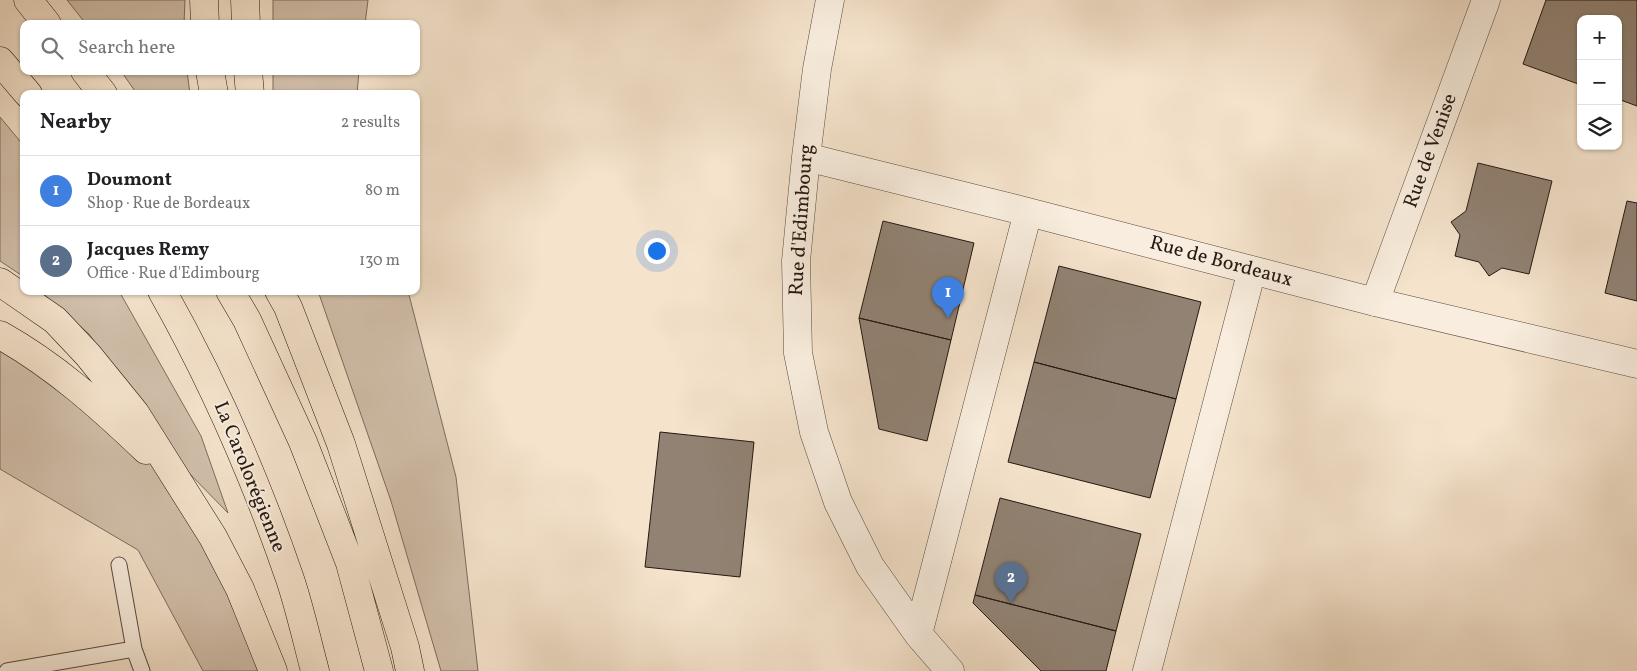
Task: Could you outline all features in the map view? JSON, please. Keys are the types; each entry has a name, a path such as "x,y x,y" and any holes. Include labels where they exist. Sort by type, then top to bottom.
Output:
{"highway":[{"path":"28,0 44,20"},
{"path":"204,0 205,20"},
{"path":"245,0 246,20"},
{"path":"0,61 25,90"},
{"path":"88,75 99,90"},
{"path":"211,75 213,90"},
{"path":"248,75 250,90"},
{"path":"0,282 55,320 88,355 135,413 213,537 240,589 273,671"},
{"name":"La Carolorégienne","path":"164,295 192,343 247,464 290,581 315,671"},
{"path":"232,295 247,320 303,442 350,563 379,671"},
{"path":"284,297 341,444 405,647 410,671"},
{"path":"0,335 28,351 109,414 174,476"}],"street":[{"name":"Rue d'Edimbourg","path":"830,0 817,69 796,261 798,354 814,432 838,502 870,566 918,634 950,671"},
{"name":"Rue de Venise","path":"1375,302 1486,0"},
{"name":"Rue de Bordeaux","path":"806,157 1028,212 1375,302 1637,364"},
{"path":"918,634 1028,212"},
{"path":"1148,671 1252,270"}],"lane":[{"path":"119,565 134,648 142,671"},
{"path":"7,671 134,648"}],"shaded area":[{"path":"67,0 185,0 184,20 83,20"},
{"path":"273,0 368,0 366,20 273,20"},
{"path":"124,75 188,75 189,90 134,90"},
{"path":"273,75 359,75 357,90 273,90"},
{"path":"0,117 20,141 20,274 0,261"},
{"path":"45,295 121,295 201,436 228,513 186,470 89,334"},
{"path":"319,295 409,295 456,477 478,671 441,671 391,501"},
{"path":"0,331 151,455 229,568 266,671 203,671 138,550 0,469"}],"building":[{"path":"1546,0 1637,0 1637,106 1622,100 1622,15 1577,15 1577,84 1523,64"},
{"path":"1478,163 1552,181 1529,274 1502,268 1489,276 1479,262 1455,256 1460,235 1451,222 1466,211"},
{"path":"1627,201 1637,203 1637,301 1605,293"},
{"path":"883,221 974,243 951,340 859,318"},
{"path":"1059,266 1201,302 1176,399 1034,362"},
{"path":"859,318 951,340 927,441 879,429"},
{"path":"1034,362 1176,399 1150,498 1008,462"},
{"path":"660,432 754,442 740,577 645,567"},
{"path":"1000,498 1141,534 1116,631 975,595"},
{"path":"975,595 1116,631 1106,671 1041,671 973,603"}],"place":[{"name":"Doumont","path":"948,318"},
{"name":"Jacques Remy","path":"1011,603"}]}
